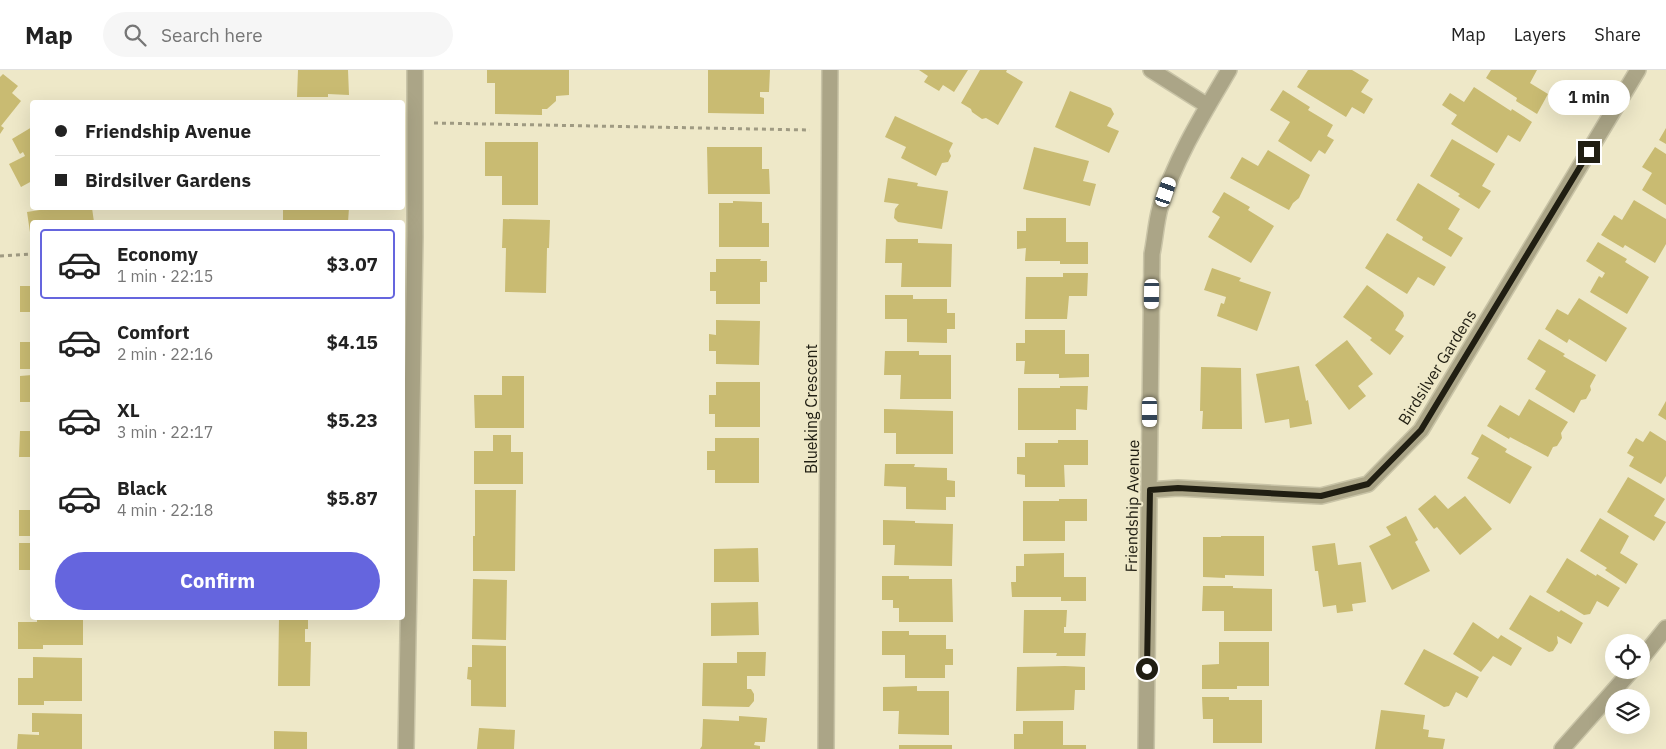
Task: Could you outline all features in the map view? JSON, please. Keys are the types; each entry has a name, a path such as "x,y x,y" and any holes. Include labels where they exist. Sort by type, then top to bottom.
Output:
{"street":[{"path":"406,749 415,237 415,70"},
{"name":"Blueking Crescent","path":"826,749 830,70"},
{"path":"1151,70 1208,106"},
{"name":"Friendship Avenue","path":"1146,749 1152,254 1160,210 1172,175 1229,70"},
{"name":"Birdsilver Gardens","path":"1150,490 1178,488 1321,496 1368,484 1421,430 1638,70"},
{"path":"1650,648 1666,628"},
{"path":"1562,749 1624,679"}],"path":[{"path":"415,122 831,130"},
{"path":"0,256 30,254"}],"building":[{"path":"298,70 348,70 349,95 328,94 328,97 297,97"},
{"path":"487,70 569,70 569,95 556,96 556,101 547,109 542,109 542,115 495,114 495,83 487,83"},
{"path":"708,70 770,70 769,92 760,92 760,97 764,98 764,114 708,113"},
{"path":"919,70 968,70 954,92 943,85 939,91 924,82 928,76"},
{"path":"980,70 1007,70 1006,72 1023,82 998,125 986,118 982,119 961,103"},
{"path":"1308,70 1352,70 1369,80 1361,92 1373,99 1364,114 1352,107 1346,117 1297,87"},
{"path":"1491,70 1537,70 1530,83 1548,94 1537,114 1516,101 1517,98 1486,78"},
{"path":"3,74 18,86 12,93 21,101 1,126 4,128 0,134 0,77"},
{"path":"1474,87 1532,122 1520,142 1508,135 1497,153 1451,124 1457,115 1442,105 1450,93 1464,102"},
{"path":"1283,90 1310,107 1308,110 1333,125 1327,136 1334,140 1325,154 1319,150 1311,162 1278,141 1290,122 1270,110"},
{"path":"1070,91 1111,108 1114,114 1107,126 1119,131 1109,153 1055,127"},
{"path":"895,116 953,143 949,151 951,156 948,162 942,163 936,176 901,158 906,147 885,137"},
{"path":"30,128 30,182 21,187 9,164 25,156 23,152 20,154 12,139"},
{"path":"1666,128 1666,144 1659,140"},
{"path":"1452,139 1495,164 1482,186 1491,191 1479,209 1458,196 1460,194 1430,176"},
{"path":"485,142 538,142 538,205 502,205 502,176 485,176"},
{"path":"707,147 762,147 762,169 769,169 770,194 708,194"},
{"path":"1034,147 1089,161 1083,181 1096,184 1090,206 1023,189"},
{"path":"1655,147 1666,154 1666,205 1642,190 1652,173 1642,167"},
{"path":"1268,150 1310,175 1299,198 1289,210 1230,178 1242,157 1258,166"},
{"path":"888,178 918,183 917,186 948,191 942,229 898,222 894,218 895,209 899,204 884,202"},
{"path":"1418,183 1460,209 1448,229 1463,238 1451,257 1422,240 1423,237 1396,220"},
{"path":"1224,192 1250,207 1248,210 1274,226 1251,263 1208,237 1220,217 1212,212"},
{"path":"1634,200 1666,219 1666,244 1655,263 1625,245 1623,248 1601,235 1614,215 1622,220"},
{"path":"733,201 762,202 762,223 769,223 769,247 719,247 719,203 733,203"},
{"path":"40,210 92,210 94,220 30,220 30,232 27,212"},
{"path":"283,210 349,210 348,220 283,220"},
{"path":"1026,218 1066,218 1066,242 1088,242 1088,264 1060,264 1060,261 1025,261 1026,248 1017,249 1017,231 1026,231"},
{"path":"503,219 550,220 546,293 505,292 506,248 502,248"},
{"path":"1387,233 1446,267 1434,286 1418,277 1407,294 1365,268"},
{"path":"886,239 918,239 918,243 952,244 951,287 901,287 902,263 885,263"},
{"path":"1598,242 1627,259 1625,262 1649,277 1627,314 1590,292 1599,276 1602,278 1605,273 1586,261"},
{"path":"716,259 761,259 760,261 767,261 767,282 760,282 760,304 716,304 716,291 710,291 710,272 716,272"},
{"path":"1212,268 1241,278 1239,281 1271,292 1257,331 1217,316 1221,303 1224,304 1226,297 1204,290"},
{"path":"1063,273 1088,273 1087,296 1069,296 1067,319 1025,319 1026,277 1063,277"},
{"path":"1367,285 1403,312 1404,316 1395,330 1404,336 1390,355 1370,340 1372,338 1343,317"},
{"path":"20,286 30,286 30,312 20,312"},
{"path":"885,295 913,295 913,299 947,299 947,313 955,313 955,329 947,329 947,343 907,342 907,319 885,319"},
{"path":"1579,298 1627,328 1606,362 1569,339 1567,343 1545,329 1557,309 1568,315"},
{"path":"716,320 760,321 759,365 716,364 716,351 709,351 709,334 716,335"},
{"path":"1025,330 1065,330 1065,354 1089,354 1089,377 1059,378 1059,374 1024,374 1025,361 1016,361 1016,343 1025,343"},
{"path":"1539,339 1565,354 1563,356 1596,375 1586,399 1581,400 1574,413 1535,389 1546,371 1527,359"},
{"path":"1347,340 1373,374 1358,386 1366,396 1349,410 1315,365"},
{"path":"20,342 30,342 30,369 20,369"},
{"path":"885,351 919,351 919,355 951,355 951,399 900,399 901,375 884,375"},
{"path":"1299,366 1312,424 1290,428 1289,419 1265,423 1256,374"},
{"path":"1201,367 1241,368 1242,429 1202,429 1203,411 1200,411"},
{"path":"30,375 30,402 20,402 20,376"},
{"path":"502,376 524,376 524,428 475,428 474,395 502,395"},
{"path":"716,382 760,382 760,427 715,427 715,414 709,414 709,395 716,395"},
{"path":"1060,386 1088,386 1087,410 1076,409 1076,430 1018,430 1018,388 1060,388"},
{"path":"1529,399 1568,422 1561,433 1562,438 1557,446 1553,447 1548,457 1510,437 1509,439 1487,426 1500,405 1519,416"},
{"path":"1666,401 1666,420 1658,415"},
{"path":"884,409 953,411 953,454 896,454 896,433 884,433"},
{"path":"20,431 30,431 30,457 19,457"},
{"path":"1650,431 1666,441 1666,476 1661,484 1629,466 1634,457 1627,453 1636,438 1643,442"},
{"path":"1482,434 1507,449 1505,452 1532,467 1510,504 1467,478 1479,458 1471,454"},
{"path":"493,435 511,435 511,452 523,452 523,484 474,484 474,451 493,451"},
{"path":"715,438 759,438 759,483 715,483 715,470 707,470 707,451 715,451"},
{"path":"1058,440 1088,440 1088,465 1064,465 1065,487 1025,487 1025,475 1017,474 1017,457 1025,457 1025,443 1058,443"},
{"path":"885,464 915,464 914,467 947,468 947,480 955,481 955,497 946,497 946,510 906,509 906,487 884,486"},
{"path":"1628,477 1665,499 1654,516 1666,522 1654,541 1607,512"},
{"path":"475,490 516,490 515,571 473,571"},
{"path":"1435,495 1448,509 1465,496 1492,529 1460,555 1437,527 1434,529 1418,509"},
{"path":"1059,499 1087,499 1087,521 1065,521 1065,541 1023,541 1023,501 1059,501"},
{"path":"19,510 30,510 30,536 19,536"},
{"path":"1406,516 1418,540 1415,542 1430,571 1392,590 1369,546 1391,535 1386,527"},
{"path":"1600,518 1629,536 1620,553 1638,564 1626,584 1605,570 1607,568 1580,551"},
{"path":"883,520 953,524 952,566 894,565 895,545 883,545"},
{"path":"1264,536 1264,576 1225,575 1225,578 1203,577 1203,537"},
{"path":"19,543 30,543 30,570 19,570"},
{"path":"1335,543 1338,565 1361,562 1366,602 1352,604 1353,611 1337,613 1336,605 1323,607 1312,546"},
{"path":"758,548 759,582 714,582 714,549"},
{"path":"1064,553 1064,577 1086,577 1086,601 1061,601 1061,597 1012,597 1011,582 1016,582 1016,566 1024,566 1024,554"},
{"path":"1567,558 1620,588 1608,607 1597,601 1590,614 1584,615 1546,592"},
{"path":"882,576 909,576 909,579 952,579 953,622 899,622 899,608 893,608 893,600 882,600"},
{"path":"473,579 507,580 506,640 472,639"},
{"path":"1203,586 1272,589 1272,631 1224,631 1224,611 1202,611"},
{"path":"1530,595 1583,623 1571,644 1557,636 1558,643 1553,651 1549,652 1509,629"},
{"path":"758,602 759,635 711,636 711,603"},
{"path":"1024,610 1067,610 1064,633 1086,633 1085,656 1056,656 1057,653 1023,653"},
{"path":"37,620 83,620 83,645 43,645 43,649 18,649 18,622 37,622"},
{"path":"279,620 308,620 308,629 305,629 305,642 311,642 310,686 278,686"},
{"path":"1473,622 1498,639 1501,635 1522,648 1511,666 1493,656 1481,672 1453,654"},
{"path":"882,631 909,631 909,635 946,635 946,649 953,649 953,665 945,665 945,678 905,678 905,655 882,655"},
{"path":"1219,642 1269,642 1269,686 1237,686 1237,689 1202,689 1202,665 1219,664"},
{"path":"472,645 506,646 506,707 471,706 471,680 467,679 468,667 472,667"},
{"path":"1424,649 1479,677 1467,698 1456,692 1449,706 1444,707 1404,684"},
{"path":"737,652 766,652 765,676 747,676 747,689 751,689 754,694 754,701 749,707 702,706 703,663 737,663"},
{"path":"33,657 82,658 82,701 44,701 44,705 18,705 18,678 33,678"},
{"path":"1017,667 1085,667 1085,690 1075,690 1074,710 1016,711"},
{"path":"917,686 917,691 949,691 949,735 898,734 899,711 883,711 883,687"},
{"path":"1202,697 1229,697 1229,700 1262,700 1262,743 1213,743 1213,719 1203,719"},
{"path":"1381,710 1425,715 1423,729 1429,730 1428,737 1445,739 1443,749 1375,749"},
{"path":"32,713 82,714 82,749 17,749 18,734 39,735 39,732 32,732"},
{"path":"739,716 767,718 765,742 755,742 754,745 760,746 760,749 700,749 702,746 703,719 739,721"},
{"path":"1023,721 1063,721 1063,745 1086,745 1086,749 1014,749 1014,734 1023,734"},
{"path":"479,728 515,730 514,749 477,749"},
{"path":"274,731 307,732 307,749 274,749"},
{"path":"899,745 952,745 952,749 899,749"}],"route":[{"path":"1147,669 1150,490 1178,488 1321,496 1368,484 1421,430 1589,152"}]}
